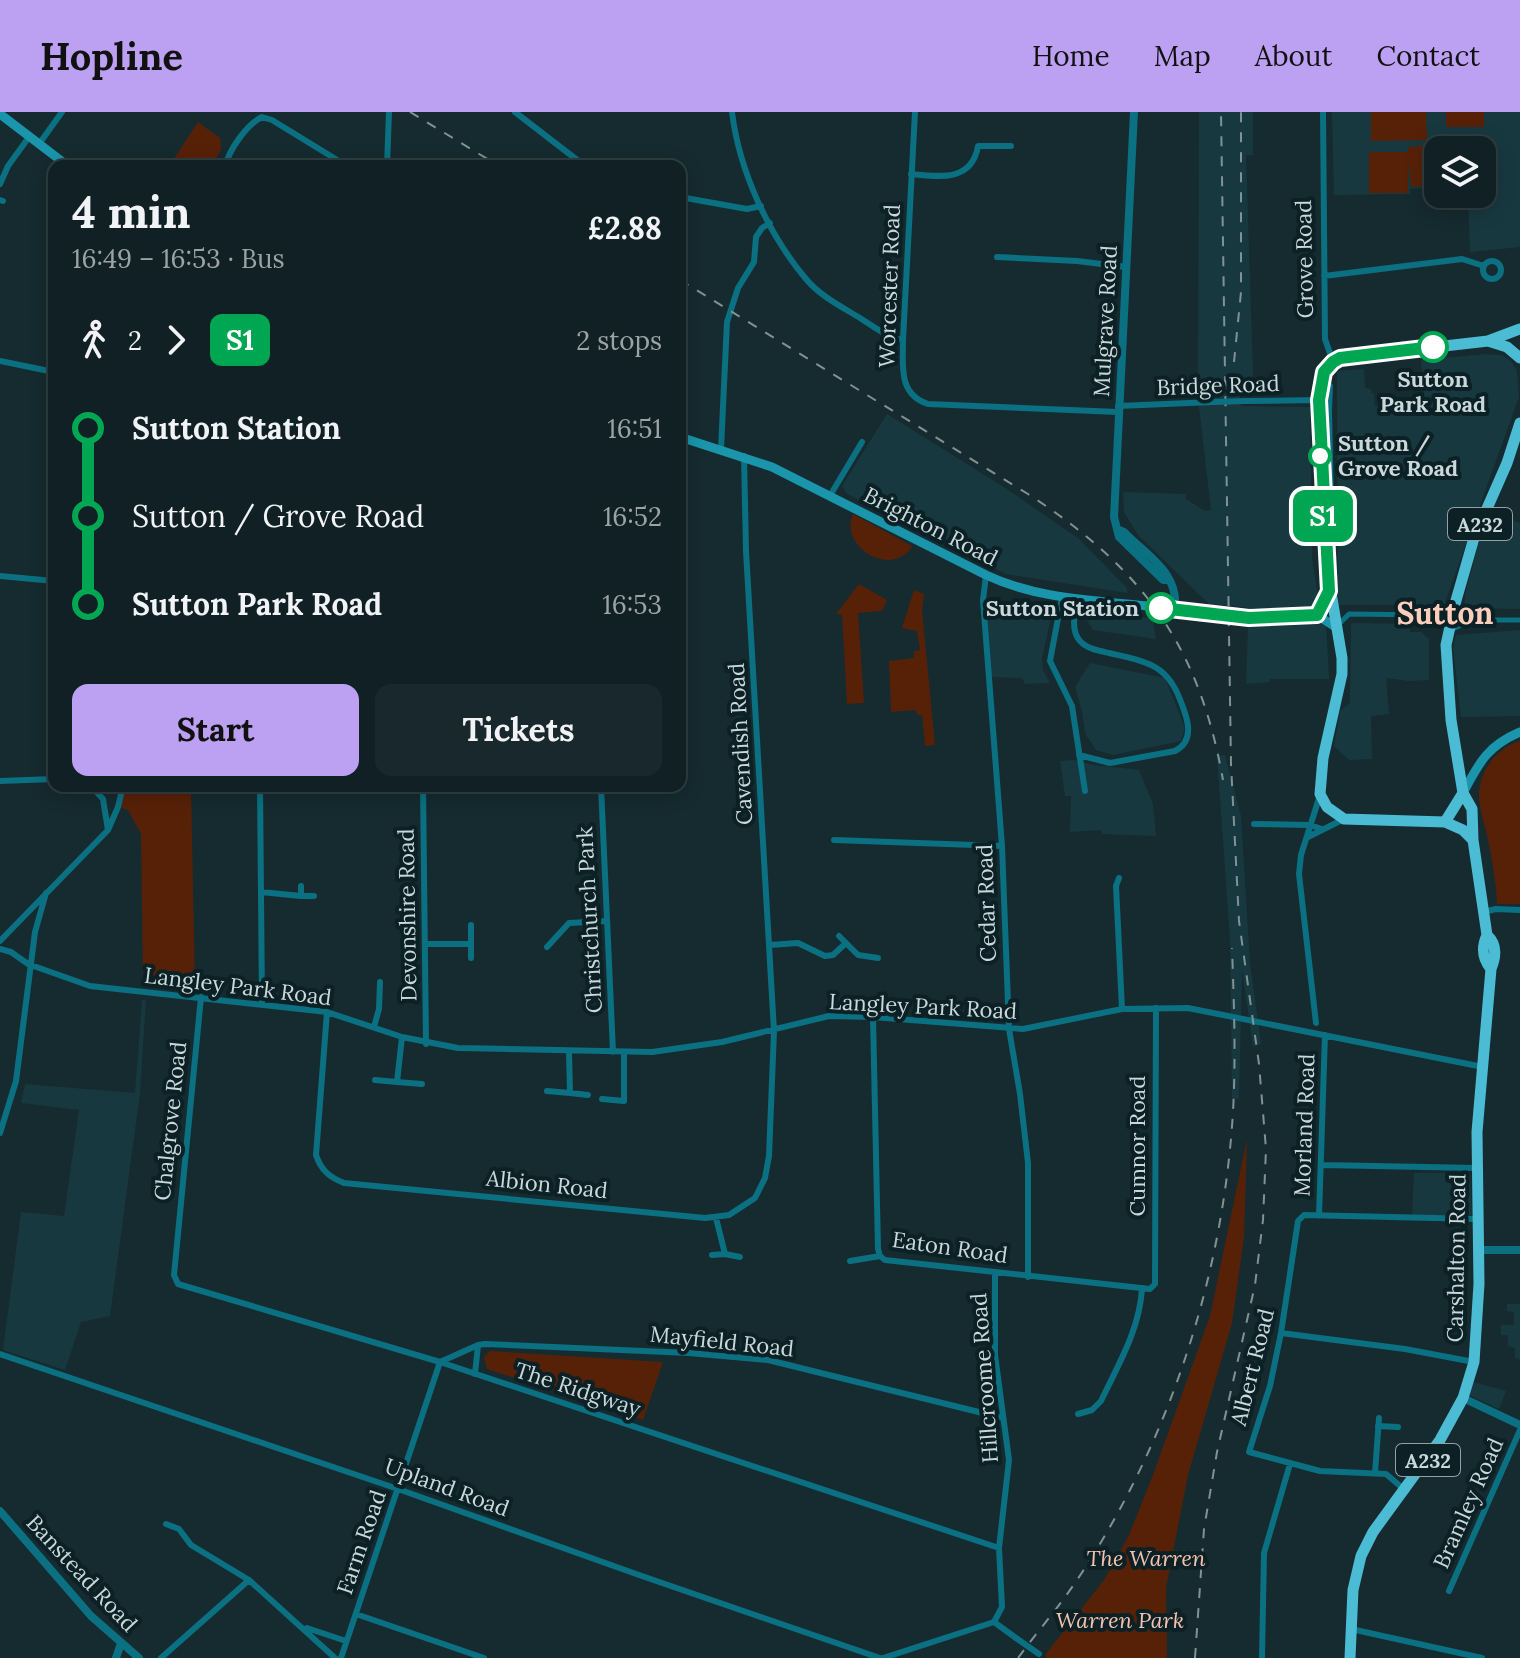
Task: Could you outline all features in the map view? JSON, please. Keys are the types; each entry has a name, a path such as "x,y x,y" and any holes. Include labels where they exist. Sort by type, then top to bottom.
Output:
{"highway":[{"path":"1473,840 1463,830 1445,822 1344,819 1327,807 1320,794 1325,745 1342,674 1329,591 1324,530 1326,474 1319,400 1324,372 1333,362 1350,357 1488,341 1520,329"},
{"path":"1488,341 1507,347 1520,358"},
{"name":"A232","path":"1450,623 1474,538 1519,431"},
{"name":"Carshalton Road","path":"1350,1658 1353,1590 1361,1556 1373,1532 1406,1491 1440,1440 1463,1398 1474,1362 1479,1250 1477,1132 1491,969 1495,959 1492,940 1487,935 1473,840 1472,809 1463,793 1447,686 1446,645 1450,623"},
{"path":"1445,822 1463,793"}],"main road":[{"path":"0,114 60,160"},
{"name":"Brighton Road","path":"686,439 772,467 831,494 986,575 1027,591 1209,615 1249,618 1317,615"},
{"path":"1329,591 1317,615 1337,629"},
{"path":"1463,793 1487,752 1500,740 1520,732"}],"street":[{"path":"39,144 62,112"},
{"path":"387,160 389,112"},
{"path":"515,112 577,160"},
{"path":"732,112 744,161 761,206 785,250 811,284 878,329 903,340"},
{"name":"Worcester Road","path":"915,112 903,340 905,385 924,403 1118,409"},
{"name":"Mulgrave Road","path":"1134,112 1114,517 1119,530 1168,574 1168,580 1176,592 1170,610"},
{"name":"Grove Road","path":"1323,112 1325,339 1333,362"},
{"path":"228,160 253,122 262,117 337,160"},
{"path":"0,184 8,166 29,137"},
{"path":"911,174 955,175 964,171 974,160 978,146 1011,146"},
{"path":"686,198 747,209 761,206"},
{"path":"721,449 724,341 729,314 738,288 754,262 756,237 770,223"},
{"path":"997,257 1126,267"},
{"path":"1324,276 1462,259 1484,266"},
{"path":"0,361 48,371"},
{"path":"1326,474 1330,386"},
{"path":"1319,400 1329,411"},
{"name":"Bridge Road","path":"1118,409 1213,402 1319,400"},
{"path":"831,494 862,442"},
{"name":"Cavendish Road","path":"744,456 746,551 774,1031"},
{"name":"Cedar Road","path":"986,575 984,624 1002,846 1009,1029 1028,1163 1028,1277"},
{"path":"0,576 48,580"},
{"path":"1062,597 1050,661 1072,706 1085,791"},
{"path":"1078,599 1074,619 1075,631 1081,642 1093,649 1147,663 1166,673 1174,683 1187,718 1188,732 1183,746 1175,751 1110,763 1079,755"},
{"path":"1337,629 1349,614 1431,615 1458,627 1472,620 1520,620"},
{"path":"0,781 48,779"},
{"path":"97,792 103,799 108,830"},
{"path":"0,941 108,830 122,792"},
{"path":"260,792 262,1004"},
{"name":"Devonshire Road","path":"423,792 426,1044"},
{"name":"Christchurch Park","path":"601,792 613,1052"},
{"path":"1316,1023 1299,874 1301,855 1320,794"},
{"path":"1308,837 1344,819"},
{"path":"1254,824 1310,825 1322,829"},
{"path":"834,840 1002,846"},
{"path":"1119,878 1116,886 1122,1009"},
{"path":"301,886 301,896"},
{"path":"261,892 314,896"},
{"path":"0,1133 16,1081 35,932 46,893"},
{"path":"1483,912 1520,910"},
{"path":"547,947 569,923 607,921"},
{"path":"471,925 471,958"},
{"path":"839,936 858,955 878,958"},
{"path":"770,945 798,943 825,956 833,955 846,943"},
{"path":"425,944 471,944"},
{"name":"Langley Park Road","path":"0,949 32,965 90,986 327,1012 426,1044 458,1048 624,1052 696,1047 829,1016 1009,1029 1038,1027 1122,1009 1156,1008 1217,1012 1483,1067"},
{"path":"374,1027 379,1009 380,982"},
{"name":"Chalgrove Road","path":"176,1248 201,997"},
{"name":"Cumnor Road","path":"1155,1284 1156,1008"},
{"name":"Albion Road","path":"327,1012 316,1155 323,1170 336,1179 344,1183 716,1218"},
{"name":"Eaton Road","path":"873,1017 880,1256 885,1260 1028,1277 1150,1289 1155,1284"},
{"path":"725,1254 716,1218 742,1209 755,1198 765,1178 769,1156 774,1031"},
{"name":"Morland Road","path":"1319,1216 1325,1035"},
{"path":"397,1082 402,1037"},
{"path":"569,1052 570,1093"},
{"path":"624,1052 624,1101"},
{"path":"375,1080 422,1084"},
{"path":"547,1091 588,1095"},
{"path":"602,1099 632,1101"},
{"path":"1322,1165 1477,1168"},
{"name":"Albert Road","path":"1319,1216 1304,1215 1298,1221 1270,1386 1249,1452 1320,1471 1386,1474 1406,1491"},
{"path":"1319,1216 1478,1219"},
{"name":"The Ridgway","path":"176,1248 174,1275 178,1284 440,1362 999,1548"},
{"path":"1479,1250 1520,1250"},
{"path":"712,1255 740,1257"},
{"path":"850,1261 880,1256"},
{"name":"Hillcroome Road","path":"994,1622 1002,1607 999,1548 1009,1460 995,1355 995,1272"},
{"path":"1078,1414 1092,1410 1101,1401 1136,1327 1142,1288"},
{"path":"1281,1333 1405,1349 1474,1362"},
{"path":"475,1374 478,1345"},
{"name":"Mayfield Road","path":"440,1362 478,1345 689,1353 768,1360 1003,1418"},
{"name":"Upland Road","path":"0,1354 881,1658 994,1622"},
{"name":"Farm Road","path":"338,1658 356,1614 440,1362"},
{"path":"1463,1398 1520,1428"},
{"path":"1375,1473 1379,1418"},
{"path":"1378,1426 1398,1427"},
{"name":"Bramley Road","path":"1449,1591 1520,1428"},
{"path":"1262,1658 1264,1553 1290,1464"},
{"name":"Banstead Road","path":"0,1511 91,1616 139,1658"},
{"path":"166,1524 179,1529 191,1545 249,1580 338,1658"},
{"path":"161,1658 249,1580"},
{"path":"356,1614 484,1658"},
{"path":"994,1622 1041,1656"},
{"path":"303,1627 346,1641"},
{"path":"1351,1629 1482,1658"},
{"path":"116,1658 121,1643"}],"shaded area":[{"path":"1199,112 1253,112 1253,155 1246,155 1253,375 1240,396 1241,406 1310,407 1312,558 1319,602 1315,607 1252,608 1209,604 1138,535 1124,512 1123,492 1186,494 1186,499 1205,511 1211,510 1198,398"},
{"path":"1332,112 1520,112 1520,247 1470,252 1468,208 1496,208 1496,136 1424,136 1424,188 1410,189 1410,194 1334,195"},
{"path":"1502,355 1511,361 1517,371 1519,397 1444,605 1338,605 1337,371 1364,369 1365,388 1374,393 1375,406 1425,407 1421,360"},
{"path":"887,414 1007,489 1079,539 1127,588 1127,593 1006,574 847,494 842,486"},
{"path":"1495,515 1520,523 1520,609 1466,608 1466,590 1480,540"},
{"path":"989,597 1051,617 1042,658 1043,670 1050,683 1025,684 1022,678 990,677 986,600"},
{"path":"1081,610 1149,618 1153,622 1156,639 1093,630"},
{"path":"1351,623 1410,624 1410,632 1421,632 1429,639 1429,680 1386,678 1389,714 1371,716 1372,759 1349,760 1334,746 1340,711 1350,703"},
{"path":"1326,624 1329,679 1270,679 1269,682 1246,684 1248,627"},
{"path":"1520,630 1520,716 1461,717 1453,648 1456,635"},
{"path":"1090,663 1165,678 1185,728 1181,741 1113,755 1096,750 1085,733 1075,687"},
{"path":"1225,755 1241,816 1250,963 1261,1044 1253,1047 1242,969 1239,1099 1232,1099 1230,939 1217,756"},
{"path":"1073,760 1139,770 1153,804 1156,836 1102,834 1101,830 1070,832 1071,796 1065,796 1060,761"},
{"path":"142,1000 146,1000 140,1093 110,1316 81,1322 65,1370 3,1350 21,1212 64,1216 79,1110 21,1103 25,1084 135,1093"},
{"path":"1414,1173 1470,1173 1472,1215 1412,1215"},
{"path":"1507,1304 1520,1304 1520,1360 1515,1358 1515,1348 1508,1346 1508,1335 1501,1335 1501,1325 1514,1325 1514,1312 1507,1311"},
{"path":"1473,1382 1506,1391 1499,1409 1469,1395"}],"green space":[{"path":"1371,112 1426,112 1427,136 1424,140 1371,141"},
{"path":"1446,112 1484,112 1484,127 1446,127"},
{"path":"198,122 220,138 221,149 216,160 173,160"},
{"path":"1424,146 1424,186 1411,187 1408,162 1408,193 1369,193 1369,152 1408,152 1408,147"},
{"path":"853,514 912,546 893,560 870,555 853,538 850,526"},
{"path":"859,584 887,600 882,611 858,613 864,703 847,704 842,614 836,614"},
{"path":"914,590 924,594 922,610 935,745 925,746 922,715 917,715 916,710 891,712 889,661 914,658 914,651 920,650 917,631 902,628"},
{"path":"1520,741 1520,904 1497,904 1479,788 1485,770 1496,755"},
{"path":"122,792 191,792 195,990 143,984 141,834 128,810 118,807"},
{"name":"The Warren","path":"1247,1139 1244,1237 1232,1323 1188,1475 1166,1588 1167,1658 1047,1658 1045,1655 1104,1580 1129,1535 1154,1472 1210,1316"},
{"path":"490,1351 663,1362 643,1420 487,1369 484,1357"}],"railway":[{"path":"410,112 489,160"},
{"path":"1195,1658 1204,1529 1217,1452 1255,1285 1263,1220 1266,1149 1259,1064 1239,921 1231,764 1221,112"},
{"path":"1234,362 1241,292 1241,112"},
{"path":"686,284 1028,494 1103,551 1133,581 1159,614 1181,650 1212,732 1223,780"},
{"path":"1018,1658 1070,1590 1110,1527 1139,1472 1186,1356 1204,1296 1227,1174 1234,1071 1232,948"}],"bus line":[{"name":"S1","path":"1161,608 1249,618 1317,615 1329,591 1319,434 1319,400 1324,372 1340,358 1433,347"}],"place":[{"name":"Sutton Park Road","path":"1433,347"},
{"name":"Sutton / Grove Road","path":"1320,456"},
{"name":"Sutton Station","path":"1161,608"}],"district":[{"name":"Sutton","path":"1445,613"}],"park label":[{"name":"Warren Park","path":"1120,1620"}]}
